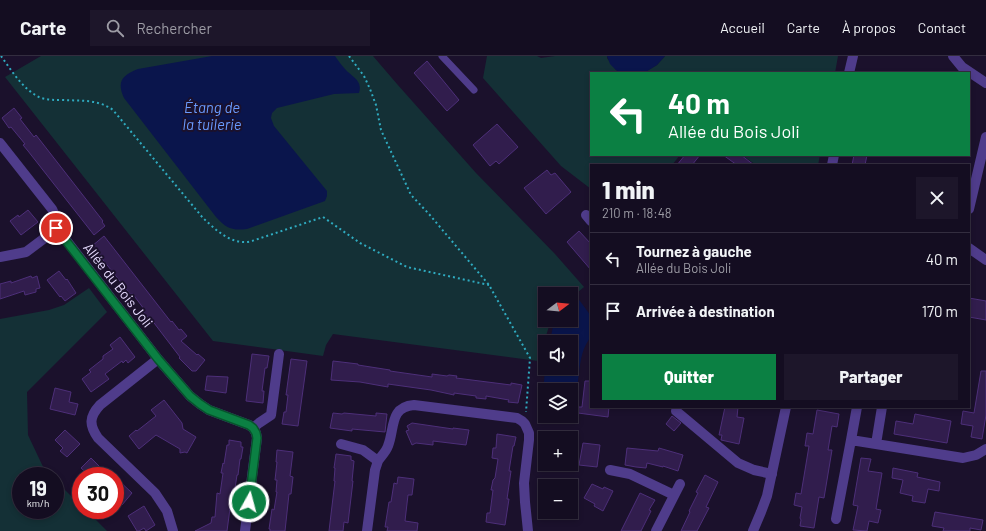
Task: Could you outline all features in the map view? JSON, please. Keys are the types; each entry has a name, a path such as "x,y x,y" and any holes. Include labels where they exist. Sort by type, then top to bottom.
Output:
{"street":[{"path":"849,72 853,56"},
{"path":"954,56 962,67 986,82"},
{"path":"970,205 986,136"},
{"path":"0,143 52,209 57,224 56,228 50,234 26,252 0,258"},
{"name":"Allée du Bois Joli","path":"56,228 158,359 190,396 209,410 242,422 253,428"},
{"path":"970,249 986,260"},
{"path":"245,531 257,438 253,428 271,415 279,354"},
{"path":"158,359 100,405 94,411 91,422 92,428 98,438 155,493 167,511 173,531"},
{"path":"367,531 375,470 378,460 389,445 395,417 401,410 414,405 516,418 525,424 530,437 524,483 528,531"},
{"path":"753,531 765,504 786,408"},
{"path":"836,519 857,408"},
{"path":"876,444 882,408"},
{"path":"676,411 738,463 754,470 772,474"},
{"path":"851,440 963,458 976,455 986,449"},
{"path":"341,444 363,450 378,460"},
{"path":"610,470 630,474 674,494"},
{"path":"656,531 680,484"}],"lane":[{"path":"442,56 474,90"}],"path":[{"path":"1,56 24,85 33,93 42,98 53,100 94,101 113,110 203,218 226,237 237,241 246,242 324,217 360,243 407,267 489,284"},
{"path":"349,56 364,76 370,89 376,105 381,130 411,195 489,284 530,358 525,424"}],"green space":[{"path":"41,56 373,56 476,173 555,254 584,287 578,292 578,287 538,287 538,327 549,327 546,335 538,335 538,361 333,334 326,345 323,356 213,341 5,77"},
{"path":"487,56 537,56 541,58 555,56 607,56 616,70 619,72 590,72 590,156 679,156 673,164 590,164 590,188 561,166 483,78"},
{"path":"665,56 838,56 835,72 645,72 657,65"},
{"path":"743,156 820,156 818,164 755,164"},
{"path":"89,288 107,312 27,392 28,435 43,467 12,467 12,519 64,519 64,489 72,497 72,519 95,519 107,531 0,531 0,319 49,310 64,305"}],"water":[{"name":"Étang de la tuilerie","path":"212,56 335,56 356,79 360,89 359,93 334,94 277,108 272,113 271,118 274,126 327,191 325,201 247,229 237,230 226,226 216,217 124,98 121,87 122,79 133,71"},
{"path":"607,56 665,56 657,65 646,72 619,72 610,64"},
{"path":"578,298 590,315 590,338 584,348 582,355 578,383 544,382 544,375 578,375 578,335 551,335 553,327 578,327"}],"building":[{"path":"427,61 459,100 447,111 414,73"},
{"path":"14,108 22,118 20,119 34,137 36,135 103,221 102,222 105,226 94,235 23,145 25,144 11,127 9,128 2,118"},
{"path":"497,124 518,147 499,164 496,161 490,166 473,145"},
{"path":"684,156 699,156 693,164 678,164"},
{"path":"724,156 742,156 753,164 736,164"},
{"path":"854,156 867,156 865,164 852,164"},
{"path":"547,170 551,175 555,173 571,192 546,214 524,188"},
{"path":"28,210 38,222 21,235 10,221 18,215 19,217"},
{"path":"579,231 590,243 590,269 567,242"},
{"path":"104,236 171,322 172,321 179,330 181,329 187,336 181,341 205,360 196,371 192,371 179,358 180,357 151,319 149,319 142,310 144,309 132,293 131,295 92,246"},
{"path":"59,271 66,280 67,279 76,293 65,301 47,280"},
{"path":"31,276 32,278 37,276 40,288 36,289 36,292 25,295 24,291 0,299 0,284 11,281 11,283"},
{"path":"970,298 986,301 986,320 970,317"},
{"path":"120,337 135,357 128,363 126,360 123,363 122,361 105,374 109,379 91,392 82,379 91,372 89,370 103,359 103,356 113,349 110,345"},
{"path":"252,354 269,356 267,368 265,368 262,391 264,391 263,403 246,401"},
{"path":"291,359 307,361 298,426 282,424 284,412 286,412 288,395 286,395"},
{"path":"333,361 432,377 432,374 449,375 457,376 456,378 522,385 518,403 486,396 486,399 476,398 476,396 454,393 454,395 388,384 388,387 360,382 331,380"},
{"path":"981,371 986,371 986,415 982,439 971,437 973,426 961,424 963,411 974,413"},
{"path":"207,376 228,377 226,393 205,390"},
{"path":"585,381 590,381 590,408 609,408 608,417 578,413 578,407 582,407"},
{"path":"55,388 71,392 69,402 78,404 75,415 50,409"},
{"path":"164,400 182,423 183,429 196,437 187,453 180,453 180,449 156,435 139,449 129,436 156,416 151,410"},
{"path":"725,408 738,408 737,417 744,418 739,444 721,440 722,435 719,435"},
{"path":"817,410 839,414 837,427 832,426 828,450 832,450 824,498 819,497 814,528 800,526 802,507 794,505 796,493 801,494 809,446 805,446 807,433 813,434"},
{"path":"333,413 376,416 376,413 387,414 385,432 352,429 352,431 330,428"},
{"path":"915,414 951,421 947,443 894,434 896,421 913,424"},
{"path":"672,416 681,423 674,431 666,424"},
{"path":"412,423 469,430 466,445 433,441 433,445 416,443 412,445 406,431 409,430 407,426"},
{"path":"65,430 80,444 67,457 60,451 63,448 55,440"},
{"path":"497,434 516,437 509,471 511,471 507,499 509,499 505,525 486,522 487,513 490,513 493,490 491,490 493,480 495,478 498,459 492,458 493,448 496,448"},
{"path":"229,440 241,442 241,447 243,447 233,502 231,501 227,531 195,531 211,523 212,517 215,517 217,493 220,494 223,473 221,473"},
{"path":"583,443 600,445 597,467 579,465"},
{"path":"627,448 658,451 659,448 683,455 678,471 647,463 646,468 636,467 625,465"},
{"path":"277,450 293,452 290,476 293,477 291,494 289,494 285,531 270,531 269,529 272,509 274,510 277,492 277,480 275,480"},
{"path":"336,454 351,456 351,460 354,461 353,481 348,523 344,522 343,531 329,531 335,481 334,468"},
{"path":"91,458 100,467 82,467"},
{"path":"861,458 871,459 868,471 882,473 876,509 881,510 878,523 869,521 867,531 853,530 858,506 853,505"},
{"path":"893,468 918,473 917,477 940,482 939,491 928,489 925,503 912,501 913,496 900,493 903,480 892,478"},
{"path":"705,475 718,482 706,507 709,508 697,531 681,531 698,493 696,492"},
{"path":"398,477 414,479 412,495 408,495 405,521 418,523 417,531 387,531 388,527 385,527 389,502 391,502 394,483 397,484"},
{"path":"592,484 603,489 604,487 613,491 603,511 594,506 595,504 584,498"},
{"path":"124,485 132,493 124,503"},
{"path":"640,493 655,500 649,510 651,511 641,531 621,531"},
{"path":"144,506 155,525 146,531 144,528 137,531 128,516"},
{"path":"935,512 983,520 981,530 970,528 970,531 943,531 944,528 932,526"}],"route":[{"path":"56,228 158,359 190,396 209,410 242,422 253,428 257,438 249,502"}]}
